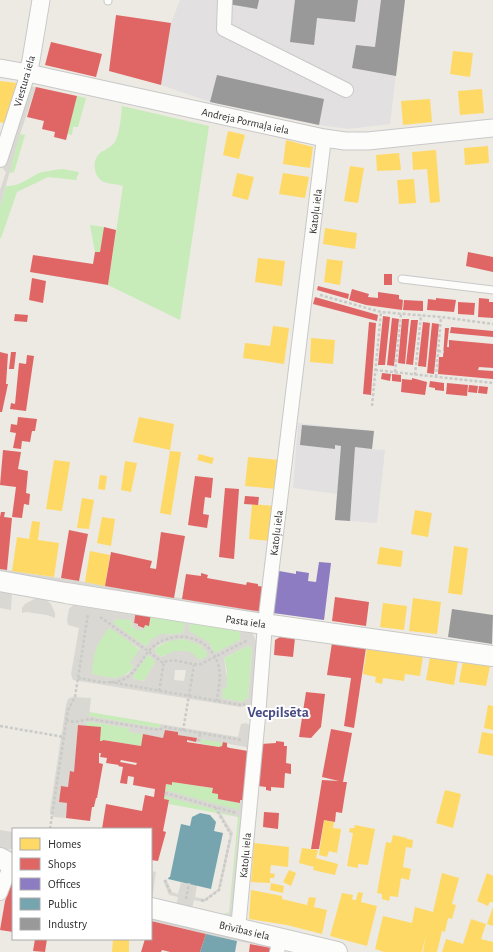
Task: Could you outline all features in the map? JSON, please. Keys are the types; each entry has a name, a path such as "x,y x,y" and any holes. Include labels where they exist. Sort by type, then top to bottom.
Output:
{"main road":[{"name":"Pasta iela","path":"0,580 258,631 493,656"},
{"name":"Brīvības iela","path":"152,908 238,929 279,946 337,952"}],"street":[{"name":"Viestura iela","path":"0,160 32,60 41,0"},
{"path":"225,0 224,29 346,90"},
{"name":"Andreja Pormaļa iela","path":"0,68 324,138 345,141 368,141 493,128"},
{"name":"Katoļu iela","path":"238,929 258,718 258,631 306,292 324,138"},
{"path":"0,893 8,862"}],"lane":[{"path":"402,279 493,290"}],"path":[{"path":"306,292 381,312 441,317 493,324"},
{"path":"372,406 381,312"},
{"path":"395,372 401,314"},
{"path":"415,375 421,315"},
{"path":"436,377 441,317"},
{"path":"438,352 444,352"},
{"path":"375,370 493,383"},
{"path":"50,828 66,720 68,710 75,697 89,610"},
{"path":"96,614 148,651 163,664"},
{"path":"159,691 164,662 170,660 194,665 201,664 258,631"},
{"path":"110,682 117,682 131,674 148,651 164,640 179,636 186,637 201,642 215,657 219,670 217,701"},
{"path":"183,730 194,665"},
{"path":"78,678 110,682 241,705 249,702"},
{"path":"66,720 74,722 90,719 164,732"},
{"path":"0,726 64,737"},
{"path":"159,730 165,727 171,730 183,730 244,740 244,735"},
{"path":"196,740 199,740 200,733"},
{"path":"225,743 226,738"},
{"path":"165,793 239,814"},
{"path":"198,899 204,901 219,890 231,834 215,807"},
{"path":"165,880 171,894 178,895"},
{"path":"186,897 192,898"}],"shaded area":[{"path":"180,0 405,0 390,124 348,129 319,125 210,102 161,85 171,23"},
{"path":"29,86 36,87 20,134 0,207 0,190 6,172 3,169 3,165"},
{"path":"298,423 374,431 372,449 385,450 377,523 335,520 337,494 293,488"},
{"path":"0,569 263,612 262,615 0,575"},
{"path":"0,585 12,591 11,610 0,608"},
{"path":"39,598 45,599 51,604 55,613 55,618 47,615 26,612 22,613 22,608 25,604"},
{"path":"74,604 137,608 246,627 252,632 257,643 254,699 252,703 250,705 240,707 73,680 71,674 79,628 68,625 67,620 69,609","holes":["137,611 184,619 185,621 183,633 167,635 166,633 159,635 145,646 113,623 117,619 131,620 133,628 143,631 144,628 138,627 138,624 134,623","192,620 237,630 240,633 240,640 217,652 214,652 208,642 189,631 190,622","110,628 140,649 130,663 134,666 129,673 115,678 100,676 92,673 94,656 98,644","180,639 187,640 200,645 207,652 207,656 200,660 188,651 175,651 161,657 155,652 155,649 159,645","247,646 251,647 248,698 242,702 222,698 223,688 226,688 227,678 224,658","147,656 155,660 144,681 134,679 133,676","175,670 186,670 184,681 174,680"]},
{"path":"72,697 91,698 89,716 159,728 160,724 238,737 241,724 246,723 251,726 253,731 235,910 234,915 230,919 223,920 152,905 152,901 176,906 178,897 169,895 163,880 166,879 172,892 178,894 181,882 197,885 195,897 204,899 218,889 230,834 216,810 164,796 165,790 239,810 240,800 243,800 248,751 246,747 201,739 201,743 196,742 197,738 178,735 178,732 165,730 163,738 129,732 129,728 91,722 87,722 86,726 78,725 74,772 70,772 68,787 61,786 59,802 67,803 66,818 54,817 50,814 50,810 68,699","holes":["220,812 240,817 230,911 227,915 222,916 192,909 194,900 204,902 220,890 233,833"]},
{"path":"0,830 12,832 12,849 0,849"},
{"path":"153,871 156,872 152,901 152,878"},
{"path":"152,918 273,946 271,948 152,921"}],"green space":[{"path":"77,96 86,98 78,127 73,127 72,135 67,134"},
{"path":"122,106 209,126 180,320 108,285 123,186 106,183 101,180 96,173 95,160 100,153 111,146 116,140"},
{"path":"20,134 25,135 14,172 10,173 10,169"},
{"path":"62,169 79,172 76,180 48,177 17,192 0,238 0,207 6,186 19,184 39,173"},
{"path":"90,225 104,227 100,252 95,252"},
{"path":"151,613 185,621 183,633 167,635 166,633 149,642 145,646 112,623 118,619 131,620 132,627 144,628 145,625 149,625"},
{"path":"190,622 237,630 240,633 241,638 238,642 214,652 210,646 211,645 189,631"},
{"path":"109,628 112,628 140,650 130,663 134,666 130,671 120,677 115,678 103,677 92,673 94,653 105,632"},
{"path":"180,639 192,641 198,644 207,652 207,656 200,660 165,655 161,657 155,652 155,649 163,643"},
{"path":"247,646 251,647 252,650 248,698 242,702 222,698 223,687 226,688 227,671 224,658"},
{"path":"147,656 155,660 155,662 144,681 134,679 133,676"},
{"path":"89,712 160,724 159,728 88,716"},
{"path":"87,722 129,728 129,732 143,734 141,746 103,740 100,741 86,726"},
{"path":"177,739 200,743 201,739 223,742 222,746 219,747"},
{"path":"172,782 213,788 218,794 218,799 240,803 240,817 229,912 238,817 169,804 169,800 164,799 166,784 172,785"},
{"path":"192,908 223,914 229,912 226,915"}],"building: Homes":[{"path":"453,51 473,53 470,77 450,74"},
{"path":"0,81 17,83 5,124 0,122"},
{"path":"482,89 484,113 460,115 458,91"},
{"path":"430,99 432,122 403,125 401,101"},
{"path":"228,131 245,135 239,159 223,155"},
{"path":"286,140 313,147 310,168 283,164"},
{"path":"488,146 489,163 465,165 464,148"},
{"path":"436,150 440,202 430,203 427,169 413,170 412,152"},
{"path":"399,153 401,170 377,171 376,155"},
{"path":"350,166 364,168 358,203 344,201"},
{"path":"237,173 254,177 248,200 232,196"},
{"path":"283,173 309,177 305,198 279,194"},
{"path":"414,179 416,203 399,204 397,180"},
{"path":"325,228 357,233 355,249 323,244"},
{"path":"258,258 285,261 282,286 255,282"},
{"path":"327,259 343,261 340,285 324,282"},
{"path":"273,326 289,328 284,364 243,358 245,343 270,346"},
{"path":"311,338 335,340 333,364 310,362"},
{"path":"139,417 174,424 170,450 133,442"},
{"path":"170,451 181,452 171,515 160,513"},
{"path":"199,454 214,458 212,464 197,460"},
{"path":"248,457 279,460 276,489 245,486"},
{"path":"54,460 70,462 62,511 46,509"},
{"path":"125,461 137,463 131,492 121,490"},
{"path":"100,475 107,476 105,490 98,489"},
{"path":"82,498 94,500 89,529 77,528"},
{"path":"252,504 275,506 271,541 249,539"},
{"path":"415,510 432,513 428,537 411,534"},
{"path":"102,517 115,519 111,546 97,543"},
{"path":"32,521 40,522 38,540 59,543 54,577 12,571 17,537 29,539"},
{"path":"454,546 468,548 462,595 448,593"},
{"path":"380,547 403,551 401,567 377,564"},
{"path":"90,551 110,555 105,586 85,582"},
{"path":"413,598 441,602 437,634 409,631"},
{"path":"383,603 407,606 404,630 380,627"},
{"path":"367,648 423,656 420,676 405,674 404,681 383,678 382,684 375,682 376,677 363,674"},
{"path":"430,657 458,661 454,685 426,680"},
{"path":"463,661 490,666 486,686 459,682"},
{"path":"488,705 493,706 493,730 484,728"},
{"path":"482,732 493,734 493,756 478,753"},
{"path":"445,790 461,794 453,828 436,823"},
{"path":"324,820 334,822 333,828 341,829 337,853 329,851 327,857 319,855"},
{"path":"355,825 375,829 368,865 358,864 358,868 347,866 353,833 349,832 350,828 354,828"},
{"path":"393,835 413,840 412,848 406,847 403,867 411,869 409,880 401,878 398,897 390,896 389,901 382,899 382,894 377,893 386,842 391,843"},
{"path":"254,843 289,847 288,867 271,865 270,873 275,874 274,878 270,878 270,883 251,882"},
{"path":"302,848 318,850 316,858 338,864 335,875 313,870 314,867 299,863"},
{"path":"289,870 296,873 291,886 283,882"},
{"path":"442,873 459,878 452,904 456,905 452,919 448,918 445,932 442,931 437,952 423,952 426,935 422,952 384,952 375,949 383,916 412,923 415,907 433,912"},
{"path":"487,873 493,876 493,902 490,902 488,906 477,901"},
{"path":"271,883 284,886 283,893 270,890"},
{"path":"251,890 282,896 282,899 307,905 309,897 316,898 314,907 327,910 322,934 287,925 249,919"},
{"path":"358,892 363,893 361,902 377,906 367,946 330,936 342,893 353,895 352,899 356,900"},
{"path":"493,907 493,926 487,924"},
{"path":"471,919 486,924 481,939 493,942 493,952 442,952 446,939 463,944"},
{"path":"113,940 129,940 129,952 112,952"}],"building: Shops":[{"path":"116,15 171,23 161,85 109,71"},
{"path":"51,42 102,54 96,77 45,65"},
{"path":"36,87 77,96 66,140 54,137 55,132 42,129 44,121 27,117"},
{"path":"104,227 116,230 108,285 30,272 33,255 93,264 95,252 100,252"},
{"path":"468,252 493,257 493,272 466,266"},
{"path":"384,274 392,274 392,285 384,285"},
{"path":"32,278 46,281 43,303 29,300"},
{"path":"318,286 349,294 348,299 317,290"},
{"path":"352,289 369,294 368,297 378,298 378,292 399,295 399,299 403,300 402,310 366,305 349,300"},
{"path":"315,297 378,315 377,321 313,304"},
{"path":"436,298 456,300 454,312 427,310 428,299 436,300"},
{"path":"479,298 489,299 489,302 493,302 493,318 478,317"},
{"path":"404,300 423,301 423,311 403,310"},
{"path":"458,302 475,303 474,315 458,314"},
{"path":"15,314 28,315 27,322 14,321"},
{"path":"383,316 390,317 385,365 378,365"},
{"path":"392,318 399,319 394,366 387,365"},
{"path":"402,319 409,319 405,364 398,363"},
{"path":"411,320 418,320 413,365 406,364"},
{"path":"369,322 376,323 371,395 363,394"},
{"path":"423,322 430,323 426,367 418,366"},
{"path":"432,323 439,324 434,374 427,373"},
{"path":"451,327 493,331 493,337 450,333"},
{"path":"445,328 449,328 447,347 449,347 449,340 493,344 493,368 479,367 478,370 493,371 493,379 438,374 439,357 443,357"},
{"path":"0,352 8,354 6,384 8,384 2,412 0,412"},
{"path":"11,352 16,352 14,369 9,369"},
{"path":"27,355 34,356 26,411 10,409 11,403 15,404 19,363 26,364"},
{"path":"382,373 391,374 390,381 381,379"},
{"path":"392,374 401,375 401,382 392,381"},
{"path":"412,378 427,382 425,395 401,392 402,379 412,380"},
{"path":"430,381 444,383 444,391 435,390 435,388 429,387"},
{"path":"447,383 468,385 467,396 446,394"},
{"path":"469,385 478,386 477,393 468,392"},
{"path":"479,386 488,387 487,394 478,393"},
{"path":"18,417 37,419 35,431 32,431 30,442 22,441 21,449 13,448 16,433 10,432 11,424 17,425"},
{"path":"3,450 21,452 18,469 28,471 26,493 30,494 29,505 24,504 22,518 12,517 16,487 0,485"},
{"path":"195,476 213,478 211,498 205,497 203,514 209,515 207,528 188,525"},
{"path":"225,488 239,489 234,559 219,557"},
{"path":"245,496 259,497 258,505 244,504"},
{"path":"1,512 5,512 4,517 12,518 7,570 0,569"},
{"path":"69,530 88,534 79,581 61,578"},
{"path":"161,532 185,536 174,598 105,586 111,552 152,561 150,568 156,569"},
{"path":"201,573 208,575 207,578 246,585 247,582 266,587 263,612 182,599 186,574 201,576"},
{"path":"335,597 369,602 366,626 332,621"},
{"path":"136,610 151,613 149,626 145,625 144,628 134,623"},
{"path":"280,637 295,638 293,657 274,655 275,640"},
{"path":"332,643 366,648 354,728 344,726 351,678 327,675"},
{"path":"306,692 325,694 321,727 311,738 299,737"},
{"path":"78,725 101,727 100,741 103,740 141,746 143,734 163,738 165,730 178,732 178,735 197,738 196,742 187,740 187,742 219,747 222,746 223,742 227,743 227,747 248,751 243,800 240,800 240,803 218,799 218,794 212,793 213,788 172,782 172,785 166,784 164,799 169,800 163,831 166,832 158,861 152,860 152,828 102,828 106,804 142,811 145,795 154,797 155,789 133,785 134,777 128,776 127,784 120,783 123,767 106,763 107,758 100,757 101,753 99,753 99,763 103,764 97,798 94,807 92,807 90,821 66,818 67,803 59,802 61,786 68,787 70,771 74,772","holes":["121,760 137,763 136,765 120,762"]},
{"path":"331,729 352,733 343,782 347,782 342,813 336,812 335,822 324,820 319,849 311,849 322,780 339,781 322,777"},
{"path":"276,741 284,742 284,746 287,746 286,763 291,764 291,774 285,773 284,788 271,787 271,791 266,790 266,787 258,786 261,744 276,743"},
{"path":"264,812 279,813 278,829 263,827"},
{"path":"12,883 12,932 0,930 5,901"},
{"path":"152,921 206,934 200,952 170,952 162,950 161,952 141,952 145,940 152,940"},
{"path":"35,940 47,940 45,952 33,951"},
{"path":"250,944 271,948 270,952 249,952"}],"building: Offices":[{"path":"319,562 331,563 324,620 273,613 279,571 296,574 296,571 309,573 308,581 316,582"}],"building: Public":[{"path":"200,813 210,815 216,822 214,831 223,833 211,889 168,879 170,877 181,824 190,826 192,817"},
{"path":"206,934 237,941 235,952 200,952"}],"building: Industry":[{"path":"229,0 259,0 257,9 228,4"},
{"path":"295,0 358,0 355,22 317,18 314,45 290,42"},
{"path":"381,0 405,0 396,76 352,68 356,45 375,47"},
{"path":"217,75 324,99 319,125 210,102"},
{"path":"302,425 374,431 372,449 355,447 350,521 335,520 341,446 335,445 335,449 300,445"},
{"path":"452,609 493,615 492,644 448,637"}],"district":[{"name":"Vecpilsēta","path":"278,712"}]}
